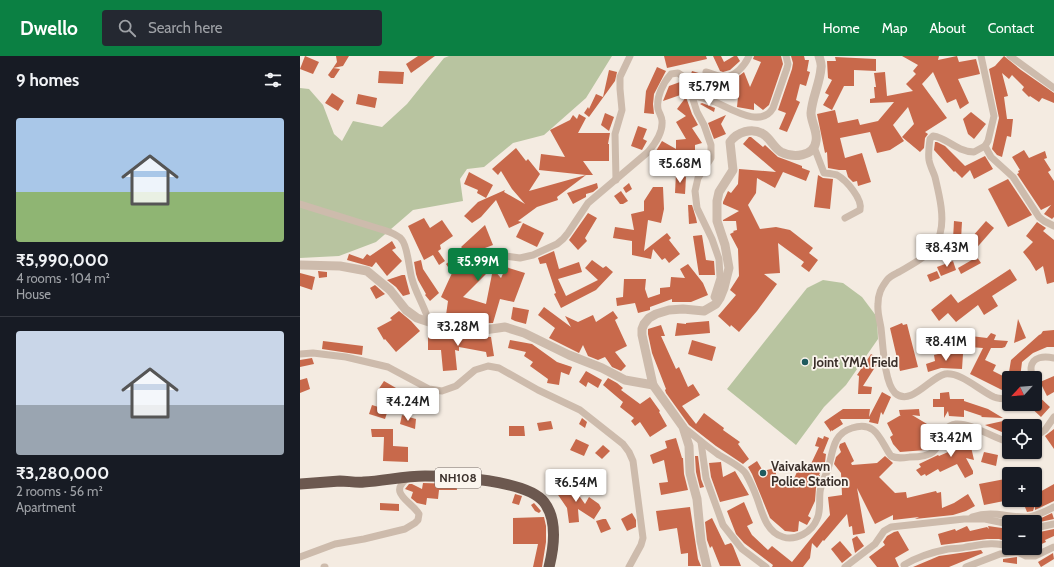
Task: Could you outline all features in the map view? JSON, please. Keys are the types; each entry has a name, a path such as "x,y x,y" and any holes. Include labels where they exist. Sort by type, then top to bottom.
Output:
{"highway":[{"name":"NH108","path":"300,484 447,477 523,488 536,494 544,502 553,521 554,534 549,567"}],"street":[{"path":"616,180 615,134 622,110 620,77 630,56"},
{"path":"706,72 724,77 732,75 745,64 749,56"},
{"path":"691,95 709,100 737,113 757,117 767,115 773,108 788,64 786,56"},
{"path":"819,56 821,67 811,115 816,140 814,147 802,155 792,155 780,151 763,134 753,131 738,134 730,142 732,170 719,192 716,201 718,211 717,221 725,245 729,268 724,288 718,302 710,309 704,311 683,309 669,310 656,314 649,318 644,324 642,335 653,384 683,427 701,442 745,472 757,498 761,513 775,533 782,537 789,538 806,533 813,527 817,519 822,484 835,441 839,435 852,428 867,427 873,429 878,433 891,456 898,458 918,457 932,453 945,430 956,424 964,425 1002,440"},
{"path":"981,56 994,116 993,126 990,128 990,136 985,146 974,152 966,152 939,137 932,136 930,139 929,161 935,177 943,214 940,234 933,248 926,256 888,278 880,290 877,306 886,369 890,385 895,393 903,396 915,394 932,380 946,374 952,374 993,396 1002,399"},
{"path":"1010,56 1054,88"},
{"path":"483,253 520,258 533,255 557,244 563,239 588,203 648,152 659,135 662,120 658,110 657,101 665,80 671,74 678,73 684,77 711,145 711,158 698,178 695,191 697,208 719,258 720,278 714,296 718,302"},
{"path":"985,146 991,157 1014,177 1039,217 1054,226"},
{"path":"814,147 824,173 837,175 850,187 859,200 861,206 860,210 845,218"},
{"path":"300,204 380,228 393,233 403,240 412,280 429,322"},
{"path":"300,265 340,266 367,271 390,290 406,310 417,318 452,328 477,331 505,327 524,333 568,356 602,368 625,380 653,384"},
{"path":"300,354 313,353 346,357 388,368 429,389 442,391 456,386 475,370 488,366 500,368 538,390 580,410 623,444 630,452 633,460 643,538 641,545 629,567"},
{"path":"1031,371 1031,367 1036,359 1041,357 1054,358"},
{"path":"1042,432 1054,417"},
{"path":"683,427 689,446 690,473 697,499 701,541 707,567"},
{"path":"701,442 706,478 723,525 742,549 761,566"},
{"path":"300,557 334,544 398,531 416,523 419,514 412,505 404,499 400,492 401,484 408,478"},
{"path":"964,520 989,513 1029,516 1054,507"},
{"path":"845,567 875,544 884,531 891,527 985,519 1002,523"},
{"path":"1042,527 1054,524"},
{"path":"904,565 914,559 948,549 965,548 985,544 1002,545"},
{"path":"1042,553 1054,547"},
{"path":"966,567 1002,554"},
{"path":"1024,555 1037,555"}],"green space":[{"path":"449,56 612,56 586,98 544,135 513,143 484,167 467,169 460,179 463,201 413,210 376,242 339,256 300,258 300,88 309,89 323,105 334,134 342,141 353,121 382,127 407,104 444,58"},
{"name":"Joint YMA Field","path":"823,280 843,283 862,297 877,317 878,339 846,385 824,407 796,445 727,389 807,288"}],"building":[{"path":"305,56 319,62 313,74 300,69"},
{"path":"336,56 349,56 343,66 333,68 337,62"},
{"path":"418,56 435,56 411,73 406,64"},
{"path":"664,56 706,56 707,59 667,68"},
{"path":"713,56 721,56 724,62 734,56 737,56 740,61 730,70 723,72 720,71"},
{"path":"754,56 781,56 783,64 769,105 763,110 754,103 754,110 737,107 738,97 721,91 719,98 694,88 690,77 692,71 702,74 705,77 727,83 726,82 735,79 744,72 750,87 761,62 753,59"},
{"path":"791,56 804,56 805,60 809,60 807,71 810,72 806,86 800,84 796,100 800,102 787,132 779,129 786,113 778,110 792,69 793,63"},
{"path":"902,56 939,56 938,60 957,56 959,62 976,59 980,74 958,79 969,103 960,109 956,99 947,103 933,72 922,84 947,118 925,132 928,134 925,138 924,148 920,152 902,137 914,124 908,107 893,125 904,141 890,150 877,153 870,132 840,138 845,158 862,153 871,182 858,186 857,181 853,182 848,177 846,170 828,168 827,152 825,153 817,114 835,110 838,123 858,119 860,125 878,121 894,102 870,103 870,99 875,98 874,87 876,87 874,73 885,72 887,96 913,91 906,84 916,74 913,71 918,65"},
{"path":"1004,56 1054,93 1054,103 1042,98 1039,102 1030,96 1029,97 1022,90 1024,87 1012,75 1009,79 1002,73 1008,96 1004,97 1007,119 1013,119 1011,137 1007,136 1002,157 997,155 992,149 999,118 989,69 995,66"},
{"path":"835,57 876,59 876,71 854,70 854,86 844,86 832,110 823,105 829,95 825,93 832,80 828,78 827,61 836,61"},
{"path":"657,67 666,71 654,94 654,114 644,113 646,91"},
{"path":"333,68 340,69 334,78 331,78 328,75"},
{"path":"609,70 617,72 615,81 589,117 584,113 588,107 589,109 596,94 603,97"},
{"path":"379,71 404,72 403,84 378,83"},
{"path":"680,82 686,93 663,101 669,86"},
{"path":"332,93 344,101 338,111 325,103"},
{"path":"358,94 377,98 375,108 356,104"},
{"path":"686,97 698,125 692,128 702,143 695,145 695,154 703,161 695,171 656,151 662,141 676,149 676,140 686,139 676,122 686,116 677,109"},
{"path":"702,103 715,108 714,112 700,104"},
{"path":"971,112 986,124 974,139 968,134 963,119"},
{"path":"605,113 614,117 609,131 601,125"},
{"path":"579,114 586,118 578,133 610,133 608,144 609,161 583,161 593,175 539,170 541,154 565,157 550,130 570,120 573,115 577,119"},
{"path":"726,115 721,124 726,134 714,139 708,123"},
{"path":"638,126 647,129 643,139 647,141 642,150 631,146"},
{"path":"749,137 763,147 765,145 778,157 802,166 802,168 810,171 806,181 783,172 775,188 757,178 756,193 748,205 760,229 776,227 790,230 813,248 809,253 818,260 809,272 801,266 804,262 778,243 780,273 764,274 777,284 739,332 731,325 730,327 718,316 736,295 730,290 739,276 738,249 730,234 737,230 736,221 723,220 739,211 723,204 723,202 728,191 731,193 738,184 739,169 776,172 743,144"},
{"path":"935,142 945,146 965,166 985,156 993,169 974,179 970,170 962,178 955,171 954,172 934,150"},
{"path":"516,148 526,161 528,159 540,174 529,191 586,175 557,197 558,200 537,207 518,221 522,222 509,228 496,200 481,217 472,223 464,216 478,202 505,190 504,192 525,204 512,189 501,171 498,175 492,169"},
{"path":"1024,150 1029,158 1045,151 1047,158 1044,159 1051,170 1048,172 1054,181 1054,217 1052,219 1044,214 1051,205 1041,210 1017,174 1020,170 1012,157"},
{"path":"469,172 493,185 486,198 477,193 478,190 464,184"},
{"path":"676,173 686,177 685,194 675,193"},
{"path":"818,175 823,178 833,179 830,209 814,207"},
{"path":"1008,179 1032,215 1008,227 988,189"},
{"path":"597,183 598,188 593,192 586,194 586,197 573,204 567,193"},
{"path":"629,183 632,189 626,193 623,188"},
{"path":"653,187 663,187 664,209 661,223 648,220 644,251 667,233 671,238 669,240 680,254 669,263 665,258 662,260 653,249 651,259 632,255 632,241 613,238 615,227 634,230 631,214 644,211 644,201"},
{"path":"621,191 628,201 623,204 620,204 614,196"},
{"path":"688,205 692,205 697,223 689,224"},
{"path":"588,213 597,218 585,238 587,241 578,250 569,240"},
{"path":"424,218 430,228 442,220 453,236 440,245 441,249 438,251 445,261 439,265 433,255 424,260 408,226"},
{"path":"954,221 962,222 961,239 953,239"},
{"path":"986,221 994,228 973,252 965,245"},
{"path":"1037,222 1046,228 1043,231 1054,240 1054,282 1047,284 1043,266 1036,271 1023,252 1033,242 1026,236"},
{"path":"523,223 544,233 537,247 516,237"},
{"path":"485,225 493,245 481,249 476,253 492,268 463,297 486,304 493,269 501,278 506,267 525,273 514,302 500,299 493,323 446,315 448,301 441,297 452,273 446,264 464,250 461,247"},
{"path":"702,235 706,260 714,261 715,275 699,275 693,236"},
{"path":"392,241 396,248 392,250 402,261 387,276 376,262 372,267 347,260 349,254 363,259 367,254 370,256"},
{"path":"554,251 559,269 579,262 582,272 558,279 566,296 598,280 585,268 592,260 603,268 606,266 613,272 596,290 561,308 554,294 556,293 546,263 540,264 538,258"},
{"path":"977,257 981,263 961,274 958,268"},
{"path":"421,260 423,269 439,293 430,301 425,295 426,294 416,274 414,262"},
{"path":"953,261 956,270 941,276 937,267"},
{"path":"688,264 703,283 708,295 691,302 672,302 672,299 650,307 650,310 638,313 635,303 617,306 616,298 623,297 624,279 646,279 645,289 648,298 660,294 660,288 670,287 671,277 685,278 680,269"},
{"path":"1010,269 1017,280 992,296 998,306 984,315 978,305 956,322 948,313 939,321 931,310 951,294 958,303"},
{"path":"318,271 327,272 327,277 319,278"},
{"path":"937,271 940,278 930,282 927,275"},
{"path":"300,273 315,277 312,290 300,286"},
{"path":"405,275 410,294 403,296 396,287 387,280"},
{"path":"375,285 385,294 376,299 370,288"},
{"path":"513,307 529,310 526,324 511,319"},
{"path":"544,307 571,327 565,316 578,322 593,315 596,322 613,311 618,318 615,320 627,346 615,352 626,366 621,371 612,367 605,357 598,360 588,356 583,345 579,353 549,338 555,328 538,315"},
{"path":"399,311 420,331 396,352 385,339 384,340 377,328 392,320 390,318"},
{"path":"1018,319 1026,338 1014,343"},
{"path":"709,321 710,333 675,336 677,323 686,324"},
{"path":"902,323 903,325 907,324 918,367 900,371 890,328"},
{"path":"661,325 665,336 661,336 676,369 679,367 688,387 693,384 700,395 682,406 696,424 704,413 724,428 723,430 740,442 738,444 749,459 743,464 716,446 689,425 666,393 666,389 652,353 648,334 648,329"},
{"path":"1054,330 1054,347 1047,347 1033,353 1022,362 1021,371 1009,371 1011,360 1043,331"},
{"path":"428,333 465,337 491,337 494,356 487,357 486,352 459,347 459,351 455,350 457,370 443,371 441,350 428,350"},
{"path":"991,333 996,335 994,340 1008,341 1005,347 991,348 985,360 996,365 993,371 1002,376 1002,390 970,374 983,348 969,347 971,336 987,338"},
{"path":"510,340 532,344 557,362 572,367 569,375 561,372 559,385 547,383 548,379 530,366 533,362 524,356 526,352 508,348"},
{"path":"692,340 716,347 712,361 688,354"},
{"path":"323,341 363,346 362,355 322,349"},
{"path":"942,353 963,354 962,369 941,368 928,372 926,364 935,361 934,355"},
{"path":"871,354 879,359 879,361 863,386 872,387 871,394 858,394 859,376 857,375"},
{"path":"312,358 314,364 300,367 300,360"},
{"path":"586,371 602,380 598,388 588,382 586,387 579,382"},
{"path":"1054,376 1054,392 1047,396 1042,386 1042,381"},
{"path":"307,378 310,389 300,393 300,380"},
{"path":"608,378 617,383 623,388 621,390 640,404 650,397 660,411 659,412 667,426 650,437 640,422 635,426 631,421 634,418 620,407 623,402 603,385"},
{"path":"384,381 396,388 390,398 378,390"},
{"path":"882,392 891,397 883,415 881,412 878,424 869,422 870,419 840,419 843,424 832,431 831,430 831,432 824,422 843,409 870,409 869,417"},
{"path":"949,392 950,399 964,399 964,401 988,409 1003,418 981,417 982,416 964,410 964,417 949,416 948,411 944,418 944,407 933,407 933,399 940,399 940,393"},
{"path":"1042,400 1050,407 1041,417 1035,411 1042,411"},
{"path":"372,405 388,410 385,419 369,414"},
{"path":"919,409 920,416 912,415 937,430 926,450 900,452 893,444 890,437 893,435 887,423 901,415 899,410"},
{"path":"402,415 416,419 415,429 400,424"},
{"path":"582,418 587,422 585,428 579,424"},
{"path":"551,421 553,429 539,431 537,423"},
{"path":"1002,421 1002,432 985,425"},
{"path":"509,426 524,426 525,436 509,436"},
{"path":"371,429 393,429 393,446 408,447 408,462 383,461 384,437 372,437"},
{"path":"962,429 964,433 963,447 969,438 974,460 966,458 973,471 973,474 965,478 957,464 940,472 938,469 926,476 925,474 921,476 916,470 921,467 919,464 955,449 952,431"},
{"path":"1054,429 1054,449 1045,436"},
{"path":"824,436 829,438 823,453 826,454 825,462 819,475 815,501 808,516 811,518 807,525 799,521 798,531 785,531 770,518 748,467 757,461 763,471 775,468 778,486 793,481 800,465 809,468 819,447 815,446 818,437 823,439"},
{"path":"676,438 683,458 684,474 688,490 661,495 659,483 668,482 664,460 653,464 650,455 667,448 665,441"},
{"path":"576,439 589,445 584,456 570,450"},
{"path":"845,442 854,461 851,463 852,465 877,463 885,456 893,463 879,477 895,493 906,492 907,498 936,491 937,493 941,492 942,508 954,503 968,494 975,506 966,511 953,515 893,520 893,515 875,524 857,488 865,533 853,535 852,526 849,527 847,514 817,548 812,543 810,558 803,567 772,567 773,565 744,543 736,534 727,511 744,502 753,523 747,526 752,535 768,550 772,546 792,562 830,515 828,497 842,495 841,473 834,464 836,457 841,452 839,447 840,444"},
{"path":"603,445 610,451 602,459 595,453"},
{"path":"984,452 998,455 996,466 981,462"},
{"path":"695,456 698,456 701,479 704,487 700,488 696,472"},
{"path":"721,462 723,477 735,471 749,495 720,502 711,477 709,463"},
{"path":"568,480 585,504 589,497 599,504 601,508 594,519 595,520 578,509 579,522 569,523 567,508 554,489"},
{"path":"1002,480 1002,501 984,505 979,484"},
{"path":"423,483 456,484 457,490 439,490 438,499 427,498 426,505 417,503 411,498 413,492 405,489 409,484 412,484 422,489"},
{"path":"1054,484 1054,501 1042,507 1042,491"},
{"path":"515,494 522,496 519,505 512,503"},
{"path":"380,503 399,504 399,511 380,510"},
{"path":"534,503 541,511 539,513 535,511 531,505"},
{"path":"690,507 698,559 701,566 688,566 688,553 681,554 677,528 659,531 656,511"},
{"path":"1025,507 1034,507 1033,511 1027,512"},
{"path":"632,513 636,520 636,527 627,531 621,519"},
{"path":"1052,513 1054,519 1042,522 1042,518"},
{"path":"544,517 546,526 546,542 542,567 533,567 538,544 513,544 513,518"},
{"path":"712,518 725,545 731,543 733,546 741,566 720,566 712,546 710,548 707,540 705,522"},
{"path":"606,519 611,529 601,533 596,521"},
{"path":"967,526 970,531 987,527 989,529 988,526 1002,528 1002,540 987,539 941,545 938,534 955,529 956,531"},
{"path":"1054,529 1054,536 1045,540 1046,542 1042,544 1042,532"},
{"path":"898,531 909,550 895,558 899,567 877,567 869,557 885,545 883,542 887,536"},
{"path":"857,536 864,546 855,553 852,539"},
{"path":"840,541 852,555 842,563 831,549"},
{"path":"981,550 983,553 949,567 913,567 939,556"},
{"path":"1053,553 1054,559 1041,567 1038,562"},
{"path":"1017,557 1017,564 1003,562 1003,559"}],"place":[{"name":"Joint YMA Field","path":"805,362"},
{"name":"Vaivakawn Police Station","path":"763,473"}]}
